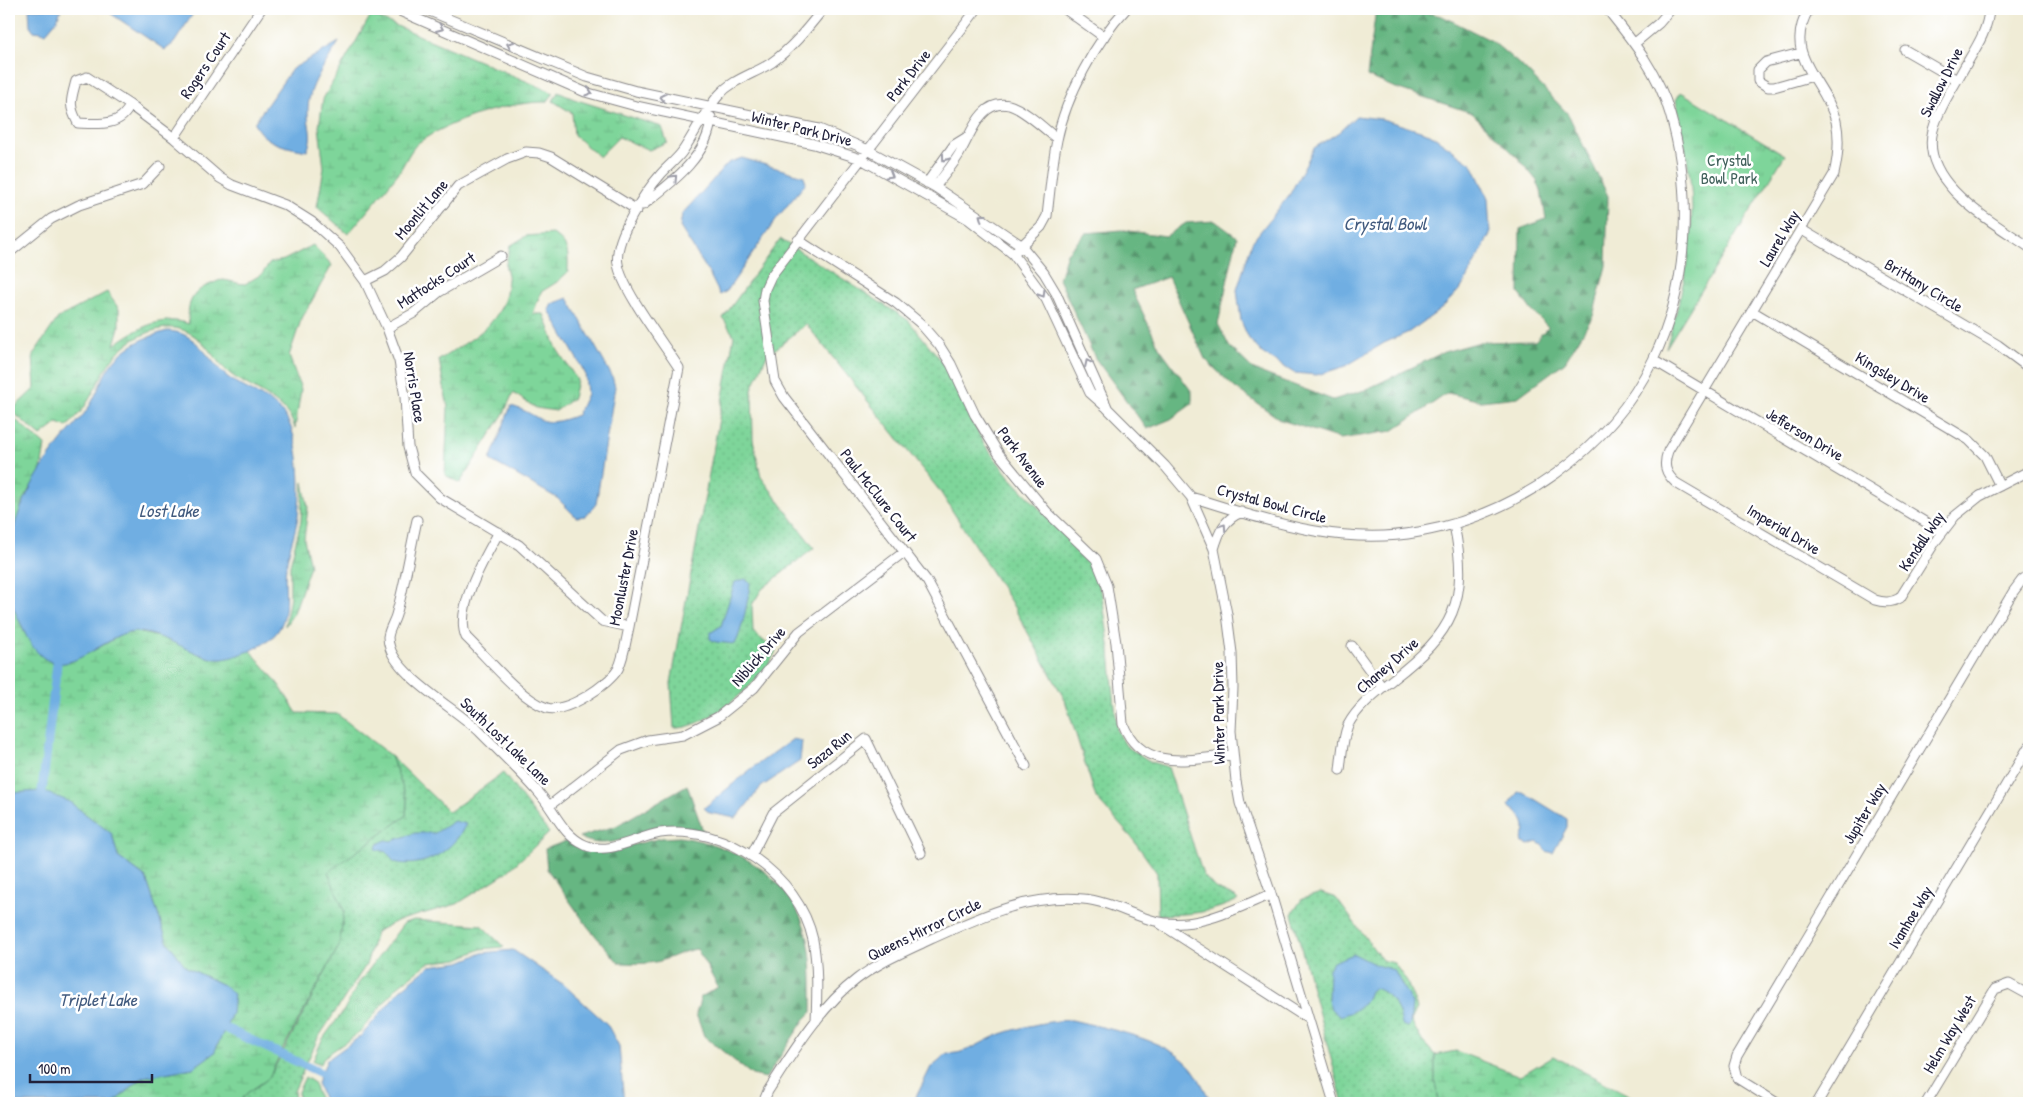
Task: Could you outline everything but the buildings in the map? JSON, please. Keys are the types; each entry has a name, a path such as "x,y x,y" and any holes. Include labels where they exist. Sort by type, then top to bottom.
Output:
{"street":[{"name":"Rogers Court","path":"174,138 261,9"},
{"name":"Winter Park Drive","path":"395,9 585,92 636,106 814,144 861,159 968,219 1013,254 1046,299 1090,393 1165,466 1191,497 1214,549 1227,614 1232,653 1232,755 1240,803 1271,894 1334,1103"},
{"name":"Winter Park Drive","path":"425,9 587,77 711,107 819,129 868,150 931,185 1021,245 1044,272 1056,294 1107,408"},
{"name":"Moonluster Drive","path":"499,532 482,561 467,600 463,629 466,637 525,695 549,709 562,708 586,699 618,669 629,627 680,368 627,287 618,266 619,244 637,210 660,174 681,153 701,119 728,86 769,64 788,50 823,9"},
{"name":"Park Drive","path":"861,159 977,9"},
{"path":"1065,9 1104,37"},
{"path":"1013,254 1042,227 1047,216 1057,139 1070,101 1104,37 1126,9"},
{"name":"Crystal Bowl Circle","path":"1191,497 1304,530 1344,536 1383,536 1417,533 1454,525 1500,507 1531,491 1580,454 1624,407 1653,360 1677,288 1684,223 1678,146 1670,113 1655,77 1634,43 1607,9"},
{"path":"1634,43 1659,23 1671,9"},
{"path":"1809,9 1800,34 1800,53 1766,62 1758,70 1758,81 1768,87 1774,87 1813,76"},
{"name":"Swallow Drive","path":"1989,9 1986,30 1938,116 1933,132 1933,160 1940,174 1952,189 2029,247"},
{"path":"457,36 462,25"},
{"path":"1905,50 1957,80"},
{"name":"Laurel Way","path":"1666,471 1665,461 1668,451 1834,174 1838,157 1839,135 1835,119 1800,53"},
{"name":"Norris Place","path":"130,105 121,117 108,124 78,123 70,108 76,81 87,77 130,105 174,138 226,182 285,205 312,222 340,247 365,281 387,328 399,361 408,447 415,473 440,498 519,545 602,621 629,627"},
{"path":"931,185 954,146 967,137 985,111 994,106 1008,105 1017,109 1057,139"},
{"path":"711,107 711,122"},
{"name":"Moonluster Drive","path":"637,210 669,184 690,163 708,134 711,122"},
{"name":"Moonlit Lane","path":"365,281 385,272 401,257 458,186 507,159 526,152 552,157 637,210"},
{"path":"681,153 690,163"},
{"path":"798,240 861,159"},
{"path":"9,253 28,235 52,219 79,205 142,184 160,166"},
{"name":"Brittany Circle","path":"1802,230 1998,345 2029,368"},
{"name":"Paul McClure Court","path":"798,240 771,276 765,289 763,301 775,381 784,397 928,581 1026,766"},
{"name":"Park Avenue","path":"798,240 896,303 920,323 939,345 947,358 975,415 999,454 1023,486 1047,512 1096,559 1107,586 1116,643 1123,724 1128,736 1136,747 1150,756 1164,759 1178,760 1232,755"},
{"name":"Mattocks Court","path":"387,328 414,313 439,292 501,256"},
{"name":"Kingsley Drive","path":"1752,311 1970,440 1981,450 2000,486"},
{"name":"Jefferson Drive","path":"1653,360 1942,532"},
{"name":"Imperial Drive","path":"1666,471 1676,483 1875,600 1882,603 1892,602"},
{"name":"Kendall Way","path":"1892,602 1900,598 1942,532 1967,504 2029,471"},
{"path":"1214,549 1225,522 1242,512"},
{"name":"South Lost Lake Lane","path":"417,520 396,615 388,637 394,657 421,687 465,717 517,768 549,806 560,825 572,837 585,845 598,848 611,847 660,833 680,832 703,836 728,844 751,856 768,868 784,885 806,921 813,938 816,962 816,1021"},
{"name":"Chaney Drive","path":"1340,770 1343,741 1349,725 1360,708 1382,687 1420,659 1448,623 1457,598 1461,575 1460,553 1454,525"},
{"name":"Niblick Drive","path":"549,806 621,750 648,740 683,735 700,728 718,717 754,688 799,632 904,552"},
{"name":"Jupiter Way","path":"1777,1103 1743,1083 1734,1072 1737,1056 2013,592 2022,580 2029,575"},
{"path":"1352,646 1382,687"},
{"name":"Saza Run","path":"751,856 773,813 866,739 921,853"},
{"name":"Ivanhoe Way","path":"1817,1103 2029,746"},
{"name":"Queens Mirror Circle","path":"1157,922 1199,922 1271,894"},
{"name":"Queens Mirror Circle","path":"763,1103 771,1085 816,1021 857,978 911,948 1004,908 1056,898 1085,899 1157,922 1308,1019"},
{"name":"Helm Way West","path":"1926,1103 1987,999 1995,989 2002,985 2015,986 2029,995"}],"green space":[{"path":"1376,9 1408,9 1442,16 1492,41 1526,70 1568,114 1608,196 1606,266 1593,316 1565,362 1518,397 1481,401 1448,393 1392,431 1340,439 1281,420 1234,387 1205,359 1168,277 1132,290 1159,347 1192,392 1192,404 1171,419 1147,429 1095,358 1059,279 1067,253 1086,233 1122,230 1166,236 1186,223 1215,221 1237,237 1218,324 1229,346 1254,370 1333,400 1365,390 1444,352 1480,342 1535,341 1548,327 1532,311 1519,293 1520,229 1546,219 1541,191 1537,181 1519,159 1472,113 1393,87 1367,76"},
{"path":"371,15 554,93 547,102 515,105 462,120 418,143 399,172 348,234 317,207 324,168 319,127 323,99"},
{"path":"558,92 574,99 662,127 667,142 649,150 619,137 599,157 574,135 572,113 553,101"},
{"name":"Crystal Bowl Park","path":"1681,92 1785,155 1666,348 1684,280 1691,227 1692,195 1676,100"},
{"path":"553,234 563,242 567,250 568,272 541,292 533,314 544,314 557,349 577,380 573,398 556,411 536,408 513,393 504,413 460,483 445,475 448,408 439,360 475,337 494,319 501,308 506,294 508,275 506,263 510,246 526,236"},
{"path":"780,239 908,320 941,360 984,444 1008,475 1089,561 1102,595 1110,651 1117,730 1126,746 1151,762 1168,767 1203,875 1215,888 1238,900 1227,905 1199,912 1158,915 1157,873 1132,838 1096,798 1065,700 1011,602 939,490 806,324 766,357 752,389 753,439 761,477 814,548 762,589 752,605 753,632 776,651 766,669 747,689 723,708 697,723 674,728 671,683 734,336 723,318"},
{"path":"313,245 332,265 301,320 289,356 301,389 295,428 285,410 269,397 233,376 199,339 182,330 172,328 150,332 136,338 125,346 110,363 85,406 67,427 58,423 41,436 11,411 35,388 33,355 58,318 107,292 119,309 119,327 114,345 140,329 159,322 179,321 189,324 188,311 191,300 204,287 222,280 245,284 262,274 270,263 284,260"},
{"path":"9,414 45,445 41,470 23,500 9,547"},
{"path":"303,482 308,508 304,539 310,566 294,613 285,626 290,596 290,565 301,521"},
{"path":"9,592 24,632 42,656 89,653 123,634 136,632 169,639 210,659 222,659 250,650 277,682 297,713 337,714 391,756 407,800 406,816 328,872 344,911 339,946 280,1054 269,1078 247,1093 239,1103 113,1103 143,1077 193,1068 223,985 186,967 167,941 146,878 118,857 112,834 9,793"},
{"path":"391,756 449,812 503,773 549,833 507,872 457,904 397,921 376,932 366,965 318,1038 294,1091 295,1103 239,1103 247,1093 269,1078 339,946 344,911 327,872 406,816 407,800"},
{"path":"687,785 703,831 663,829 608,843 588,841 579,837 616,826"},
{"path":"680,837 702,841 723,848 743,857 761,869 791,899 801,918 811,958 812,1012 804,1020 766,1078 752,1075 704,1036 696,1014 701,997 718,987 697,949 652,963 619,963 588,927 547,869 545,849 569,840 583,849 599,853 661,838"},
{"path":"1321,893 1336,898 1382,960 1394,963 1407,982 1417,1008 1411,1021 1422,1041 1435,1055 1435,1083 1440,1103 1343,1103 1292,914 1302,899"},
{"path":"414,920 481,925 504,947 481,949 458,959 428,963 397,987 359,1033 324,1057 321,1064 313,1061 322,1040 344,1010 358,984 404,923"},
{"path":"1456,1051 1520,1076 1553,1056 1644,1103 1440,1103 1435,1083 1435,1055"},
{"path":"305,1077 313,1082 321,1103 299,1103 298,1092"}],"water":[{"path":"29,9 61,9 57,20 46,33 34,31 30,26"},
{"path":"104,9 196,9 174,43 165,50"},
{"path":"339,42 318,76 311,94 308,113 310,136 307,151 276,143 263,136 254,123 292,69"},
{"name":"Crystal Bowl","path":"1356,116 1382,119 1430,134 1472,164 1488,198 1490,234 1462,287 1440,310 1409,332 1384,343 1346,366 1317,375 1294,373 1262,353 1249,339 1241,321 1237,290 1252,242 1290,194 1314,148 1339,132"},
{"path":"742,158 804,176 806,183 777,218 727,291 720,295 709,273 680,227 682,214 728,163"},
{"path":"568,298 612,376 615,387 596,504 586,516 576,517 557,498 490,460 511,406 547,422 564,420 577,415 587,394 585,373 549,310 552,304"},
{"name":"Lost Lake","path":"167,331 176,332 192,339 222,372 239,385 277,407 290,425 294,436 300,473 300,498 297,522 286,567 284,617 277,632 267,642 245,653 223,659 204,656 159,637 135,632 116,638 74,660 64,663 49,661 39,654 30,643 14,610 9,593 9,551 19,512 37,475 61,441 87,410 105,374 114,361 134,344"},
{"path":"745,579 750,582 748,596 743,623 735,644 716,642 710,639 710,633 721,626 735,582"},
{"path":"793,739 802,741 800,761 761,787 739,815 735,818 710,813 704,808 751,769"},
{"name":"Triplet Lake","path":"42,791 68,801 112,834 118,857 146,878 167,941 186,967 223,985 234,994 232,1013 214,1053 193,1068 143,1077 113,1103 9,1103 9,793"},
{"path":"1518,792 1523,792 1567,819 1567,827 1553,853 1546,851 1537,842 1529,845 1523,843 1524,822 1508,806"},
{"path":"454,821 466,824 461,833 446,850 427,860 405,864 394,862 387,852 376,849 378,844 386,840 392,841 415,833 435,833"},
{"path":"513,950 564,985 607,1024 619,1046 624,1103 325,1103 317,1083 327,1060 362,1035 400,990 430,966 460,962 482,953"},
{"path":"1354,954 1376,965 1394,970 1412,1004 1410,1024 1407,1027 1402,1025 1394,1002 1385,993 1374,988 1359,1008 1350,1013 1339,1016 1331,1009 1328,1000 1329,969 1333,962"},
{"path":"1072,1020 1135,1036 1166,1048 1190,1066 1212,1103 913,1103 931,1067 947,1053 967,1050 1001,1034 1019,1029 1045,1023"}],"waterway":[{"path":"42,791 57,664"},
{"path":"225,1028 321,1073"}]}
